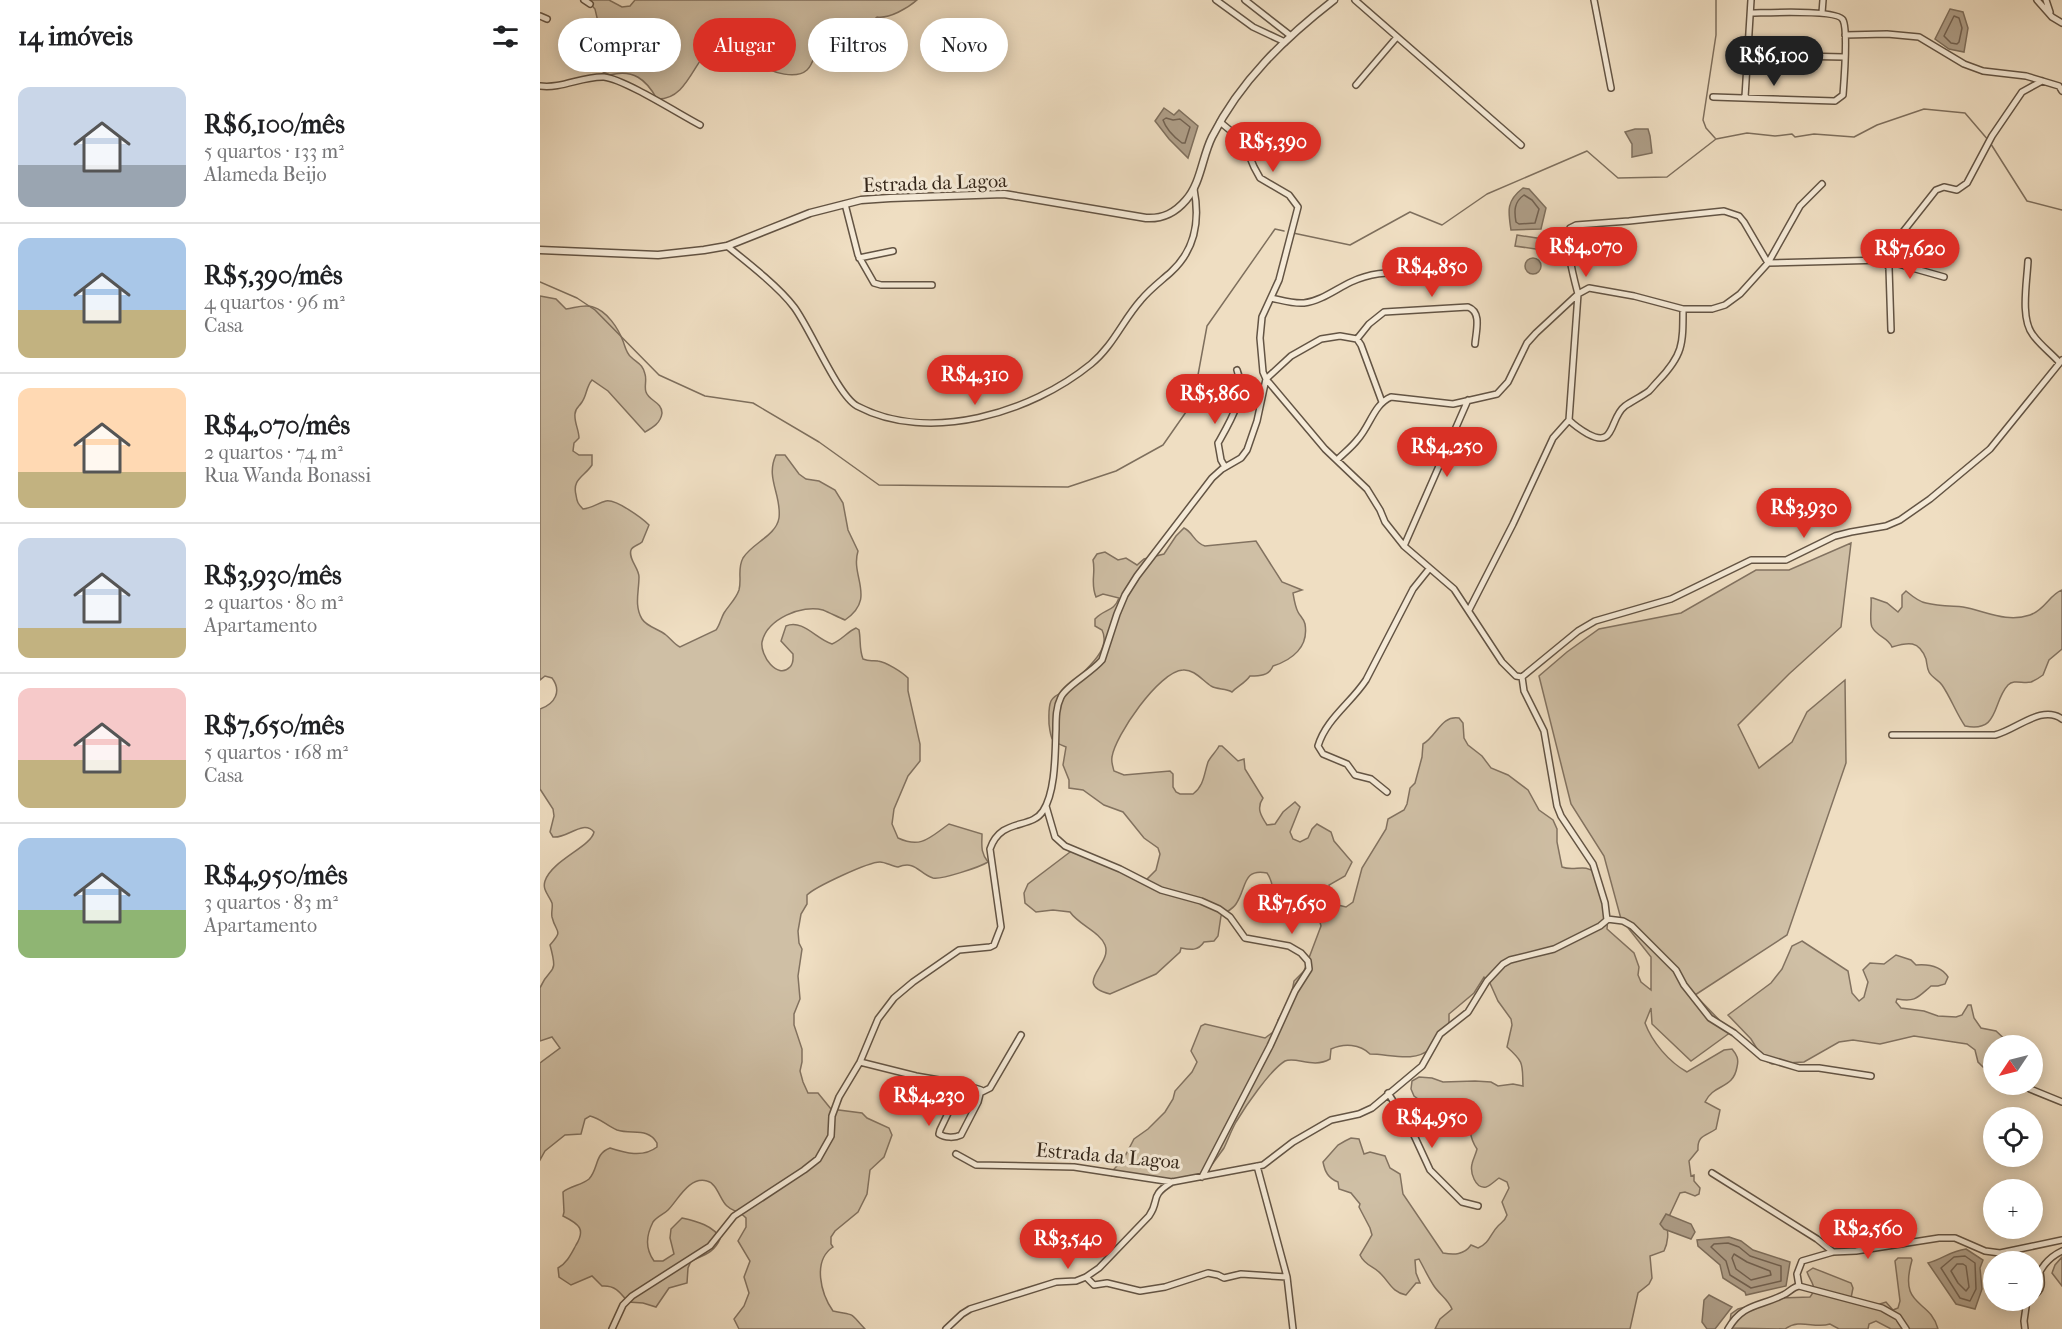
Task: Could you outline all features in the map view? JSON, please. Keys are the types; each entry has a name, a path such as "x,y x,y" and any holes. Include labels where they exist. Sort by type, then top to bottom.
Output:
{"street":[{"path":"1216,0 1253,27 1285,42"},
{"path":"1245,0 1291,36"},
{"name":"Estrada da Lagoa","path":"540,250 658,255 727,246 810,213 845,204 891,198 985,194 1025,197 1156,219 1170,214 1185,201 1194,189 1212,137 1248,80 1291,36 1334,0"},
{"path":"1355,0 1521,145"},
{"path":"1594,0 1611,88"},
{"path":"1745,97 1751,0"},
{"path":"1822,0 1822,13"},
{"path":"2037,0 2052,17 2062,23"},
{"path":"2046,0 2052,17"},
{"path":"1713,97 1838,100 1843,95 1845,35 1842,18 1838,15 1822,13 1750,13"},
{"path":"540,16 547,19"},
{"path":"1845,35 1887,34 1919,37 1964,64 1983,71 2026,76 2061,87"},
{"path":"1356,85 1397,37"},
{"path":"1748,55 1844,57"},
{"path":"540,86 550,87 590,78 606,77 622,82 700,125"},
{"path":"1884,260 1891,247 1936,190 1944,187 1957,190 1967,183 1992,136 2022,92 2042,81"},
{"path":"1220,122 1243,141 1260,178 1289,195 1296,202 1297,215 1280,280 1262,316 1260,327 1263,372 1266,379 1299,420 1367,489 1385,522 1404,546 1455,589 1502,662 1516,676 1522,677 1578,631 1595,621 1671,599 1752,560 1786,560 1844,534 1886,526 1900,520 1930,499 1990,449 2061,361 2040,343 2028,328 2025,312 2028,261"},
{"path":"1337,460 1358,440 1382,402 1391,398 1453,404 1490,397 1502,390 1527,343 1546,322 1578,294 1589,288 1634,296 1683,309 1712,309 1725,305 1740,294 1768,263 1800,206 1822,184"},
{"path":"727,246 781,293 794,308 850,401 873,412 897,419 918,423 955,422 1021,405 1059,386 1091,364 1104,351 1144,296 1173,271 1188,252 1197,221 1194,189"},
{"path":"845,204 859,258 877,285 932,285"},
{"path":"1469,610 1553,438 1569,420 1578,294 1568,232 1576,225 1724,211 1739,216 1768,263"},
{"path":"859,258 893,251"},
{"path":"1884,260 1889,268 1891,330"},
{"path":"1768,263 1884,260 1944,277"},
{"path":"1271,298 1304,303 1368,276 1383,272 1407,273"},
{"path":"1357,339 1374,318 1384,312 1468,307 1472,308 1477,315 1475,344"},
{"path":"1569,420 1595,438 1600,439 1606,436 1623,407 1650,390 1675,362 1680,353 1683,336 1683,309"},
{"path":"612,1329 623,1305 632,1296 710,1246 734,1216 818,1159 831,1136 832,1116 838,1097 860,1062 878,1019 894,998 952,953 965,948 990,947 996,942 1001,927 990,849 993,839 1011,826 1039,816 1046,806 1052,785 1057,713 1061,697 1102,660 1121,604 1137,576 1212,478 1241,458 1248,450 1257,422 1266,379 1291,356 1321,339 1340,336 1357,339"},
{"path":"1357,339 1382,402"},
{"path":"1225,467 1221,460 1218,443 1232,420 1241,381 1238,370"},
{"path":"1404,546 1468,400"},
{"path":"1387,792 1371,779 1354,776 1347,764 1323,754 1318,746 1326,728 1357,694 1366,680 1413,589 1429,569"},
{"path":"1522,677 1524,691 1545,731 1557,806 1561,816 1593,864 1605,903 1607,919 1623,921 1632,926 1676,970 1684,985 1710,1018 1734,1033 1762,1057 1799,1068 1819,1068 1871,1076"},
{"path":"1892,735 1995,735 2009,731 2044,713 2062,719"},
{"path":"1046,806 1055,837 1065,846 1120,869 1161,890 1201,901 1219,909 1230,917 1245,938 1289,946 1301,953 1308,961 1309,969 1295,992 1270,1046 1202,1177"},
{"name":"Estrada da Lagoa","path":"956,1154 976,1165 1074,1167 1172,1182 1263,1165 1317,1127 1335,1118 1359,1114 1367,1110 1422,1066 1440,1034 1468,1012 1494,972 1503,964 1568,944 1600,926 1607,919"},
{"path":"963,1084 940,1130 940,1135 955,1138 961,1135 982,1092 990,1088 1021,1035"},
{"path":"860,1062 916,1076 963,1084 982,1092"},
{"path":"1388,1094 1413,1131 1430,1170 1462,1202 1478,1206"},
{"path":"2043,1094 2062,1102"},
{"path":"1257,1167 1287,1277 1293,1329"},
{"path":"1713,1173 1817,1239 1833,1252"},
{"path":"946,1329 970,1309 1056,1282 1076,1281 1086,1277 1099,1268 1137,1229 1152,1212 1158,1191 1172,1182"},
{"path":"1799,1286 1797,1274 1802,1261 1833,1252 1856,1251 1939,1238 1955,1238 1985,1251 2000,1253 2062,1240"},
{"path":"2043,1265 2062,1251"},
{"path":"1086,1277 1094,1285 1107,1283 1140,1291 1165,1287 1208,1273 1224,1278 1241,1274 1287,1277"},
{"path":"1728,1329 1740,1312 1746,1308 1781,1296 1799,1286 1882,1308 1898,1317 1906,1329"},
{"path":"2025,1311 2025,1329"}],"shaded area":[{"path":"587,0 609,0 622,7 630,6 635,0 917,0 898,12 882,17 808,18 808,68 803,73 791,75 778,72 796,72 796,18 693,18 693,72 676,93 667,98 657,99 638,77 626,73 610,75 603,72 681,72 681,18 597,18 595,9"},
{"path":"1517,235 1543,239 1542,250 1515,246"},
{"path":"540,296 556,299 566,309 590,306 607,316 618,331 628,354 643,368 646,376 645,390 661,409 662,413 658,422 645,432 608,391 592,380 575,414 579,438 574,443 573,451 579,455 592,455 592,465 576,485 576,497 579,504 583,509 610,501 629,510 649,525 642,542 633,547 630,553 639,574 638,604 644,622 663,633 680,647 716,630 739,590 740,566 743,558 769,535 777,524 779,510 772,471 776,455 785,455 799,474 835,490 843,503 848,530 858,551 856,561 861,595 854,612 845,620 823,610 805,609 778,620 765,634 762,642 767,659 770,664 780,670 785,670 791,665 793,654 781,641 786,626 804,627 832,644 856,628 859,630 863,659 885,663 908,678 908,691 920,744 920,761 908,776 894,809 892,824 898,838 920,842 949,824 982,834 983,852 988,862 984,864 961,873 933,878 913,866 898,867 882,862 874,863 812,891 807,895 807,904 801,914 798,931 802,949 798,976 800,999 794,1014 794,1025 802,1049 800,1071 803,1082 808,1093 818,1093 831,1109 862,1113 867,1118 889,1128 892,1135 884,1157 870,1170 867,1194 858,1212 835,1231 831,1237 833,1247 822,1261 822,1287 833,1311 852,1315 865,1329 739,1329 734,1319 744,1306 749,1293 744,1277 750,1261 738,1241 746,1227 746,1218 727,1206 713,1185 707,1181 701,1180 689,1185 668,1210 654,1220 651,1227 648,1247 654,1261 663,1261 674,1254 670,1238 671,1229 682,1218 709,1227 718,1234 720,1239 712,1251 691,1261 687,1283 669,1288 656,1307 628,1302 617,1290 602,1286 592,1276 571,1285 559,1277 558,1268 568,1258 580,1235 577,1224 563,1216 563,1192 589,1179 601,1154 610,1148 628,1153 640,1153 652,1150 657,1147 657,1143 649,1135 617,1130 590,1116 585,1119 581,1134 565,1135 545,1151 540,1160 540,1063 560,1048 552,1037 540,1041 540,988 553,967 550,945 558,934 552,917 552,903 544,884 549,873 586,843 594,832 580,828 553,837 550,832 554,816 553,809 540,789 540,709 550,704 557,692 552,678 545,676 540,680"},
{"path":"1184,528 1205,546 1256,541 1282,582 1302,590 1293,593 1297,610 1305,624 1306,632 1302,646 1293,656 1273,666 1266,674 1250,676 1232,692 1211,686 1191,671 1183,670 1173,673 1151,692 1129,721 1115,747 1112,759 1114,771 1124,775 1170,771 1173,774 1173,787 1176,792 1193,794 1202,784 1209,760 1219,746 1222,746 1238,761 1244,759 1245,769 1263,798 1260,809 1267,825 1275,824 1283,812 1295,802 1300,807 1290,832 1293,839 1300,842 1308,838 1317,824 1331,832 1334,841 1352,862 1345,876 1329,885 1338,905 1346,907 1353,902 1362,868 1386,829 1388,819 1404,810 1407,804 1410,788 1415,783 1422,757 1423,744 1443,723 1459,718 1463,723 1464,738 1468,745 1482,756 1491,768 1508,775 1528,790 1539,810 1553,820 1557,829 1562,867 1583,868 1595,873 1608,916 1607,929 1634,953 1641,982 1651,990 1651,957 1621,919 1604,856 1571,804 1539,676 1599,629 1681,613 1756,570 1789,570 1851,543 1841,627 1738,725 1759,768 1792,742 1807,712 1845,680 1846,763 1787,935 1695,995 1731,1032 1691,1061 1652,1024 1651,1008 1645,1023 1662,1051 1687,1072 1724,1050 1732,1049 1738,1062 1732,1080 1713,1092 1705,1102 1720,1110 1716,1129 1699,1141 1698,1150 1689,1161 1691,1176 1694,1175 1694,1181 1700,1188 1699,1194 1695,1196 1685,1192 1680,1193 1666,1223 1668,1237 1664,1251 1650,1256 1652,1278 1649,1284 1638,1293 1630,1329 1435,1329 1440,1319 1452,1309 1434,1286 1419,1259 1415,1260 1420,1283 1416,1283 1406,1295 1394,1289 1360,1255 1372,1235 1370,1228 1359,1207 1360,1204 1351,1193 1339,1189 1338,1182 1328,1174 1323,1162 1338,1145 1351,1138 1359,1139 1364,1154 1370,1152 1385,1156 1390,1168 1400,1174 1403,1194 1443,1253 1458,1254 1471,1245 1478,1248 1482,1246 1507,1215 1502,1202 1509,1188 1507,1182 1499,1178 1488,1186 1482,1187 1474,1179 1472,1162 1477,1149 1472,1141 1467,1119 1443,1114 1414,1096 1411,1089 1412,1081 1419,1077 1443,1082 1475,1081 1491,1082 1498,1086 1513,1084 1523,1086 1521,1064 1507,1047 1512,1025 1511,1019 1498,1001 1489,981 1484,977 1474,993 1449,1014 1449,1027 1433,1046 1417,1056 1370,1054 1357,1046 1346,1045 1331,1049 1330,1059 1324,1062 1285,1061 1272,1072 1252,1098 1236,1122 1224,1148 1203,1178 1179,1182 1112,1176 1113,1170 1123,1160 1134,1139 1165,1112 1175,1091 1192,1072 1197,1062 1191,1051 1201,1026 1205,1024 1265,1038 1276,1030 1278,1020 1291,997 1294,981 1304,971 1321,926 1317,911 1280,906 1276,901 1267,873 1253,873 1246,881 1235,906 1221,916 1218,936 1214,941 1204,942 1194,949 1181,948 1180,952 1156,974 1110,994 1099,990 1094,985 1093,979 1106,952 1105,945 1099,936 1070,912 1053,910 1036,912 1025,903 1024,893 1028,884 1074,849 1118,869 1139,882 1146,880 1156,870 1160,854 1158,848 1144,838 1123,812 1104,805 1083,790 1069,788 1069,780 1063,765 1066,747 1055,742 1051,737 1049,709 1053,698 1071,688 1102,650 1104,637 1102,630 1095,626 1095,619 1112,608 1119,598 1103,594 1096,597 1093,587 1093,560 1097,554 1105,552 1118,560 1126,558 1137,565 1144,559 1164,554"},
{"path":"2062,590 2062,649 2049,660 2043,675 2039,678 2031,682 2013,682 2008,685 1990,721 1976,727 1965,726 1942,685 1929,672 1920,648 1912,644 1892,647 1874,630 1871,624 1871,598 1887,603 1898,612 1902,607 1902,595 1906,591 1923,602 1963,607 2013,618 2035,613"},
{"path":"1802,941 1848,971 1852,993 1859,1001 1864,997 1868,982 1863,970 1870,963 1884,964 1896,955 1911,960 1916,965 1930,965 1938,968 1948,977 1945,984 1931,986 1912,999 1897,999 1896,1002 1901,1008 1924,1011 1938,1016 1956,1017 1962,1015 1968,1005 1971,1005 1974,1018 1981,1028 1996,1031 2000,1035 1983,1035 1983,1067 1978,1062 1975,1050 1967,1044 1914,1036 1880,1044 1853,1040 1839,1042 1804,1062 1772,1064 1764,1060 1751,1039 1728,1015 1771,983 1782,969 1792,946"},
{"path":"2062,1257 2062,1286 2052,1273"},
{"path":"1898,1258 1911,1258 1909,1287 1912,1295 1929,1312 1938,1329 1891,1329 1876,1321 1869,1324 1868,1329 1839,1329 1830,1324 1796,1324 1785,1329 1729,1328 1731,1314 1738,1309 1780,1298 1810,1297 1814,1288 1807,1272 1813,1268 1851,1283 1853,1288 1851,1298 1873,1306 1886,1302 1893,1310 1898,1308 1900,1301 1895,1261"}],"water":[{"path":"1950,9 1963,12 1968,28 1964,52 1949,49 1935,39"},
{"path":"1164,108 1174,115 1179,110 1198,126 1188,158 1155,121"},
{"path":"1648,129 1652,153 1632,157 1632,144 1625,132"},
{"path":"1523,188 1529,189 1546,208 1541,229 1511,230 1509,217 1511,202"},
{"path":"1530,258 1536,258 1541,266 1539,272 1530,274 1525,269 1525,263"},
{"path":"1666,1214 1691,1224 1695,1232 1691,1239 1664,1229 1660,1224"},
{"path":"1729,1237 1741,1241 1753,1250 1790,1262 1786,1286 1746,1295 1745,1292 1723,1278 1720,1265 1698,1246 1697,1240"},
{"path":"1966,1249 1983,1260 1980,1268 1982,1289 1975,1309 1956,1304 1928,1263 1955,1251"},
{"path":"1709,1295 1732,1307 1715,1329 1707,1329 1702,1322 1704,1300"}],"waterway":[{"path":"1715,138 1706,128 1703,120 1716,35 1716,0"},
{"path":"1293,233 1350,245 1410,212 1442,225 1487,194 1587,151 1618,178 1667,177 1716,139 1747,133 1775,136 1792,134 1795,137 1814,134 1854,137 1877,125 1924,109 1965,113 1989,141 2027,201 2062,210"},
{"path":"540,282 577,298 595,310 659,375 705,396 753,403 819,442 879,485 1068,487 1116,471 1163,445 1193,402 1207,326 1275,229 1284,231"}]}
